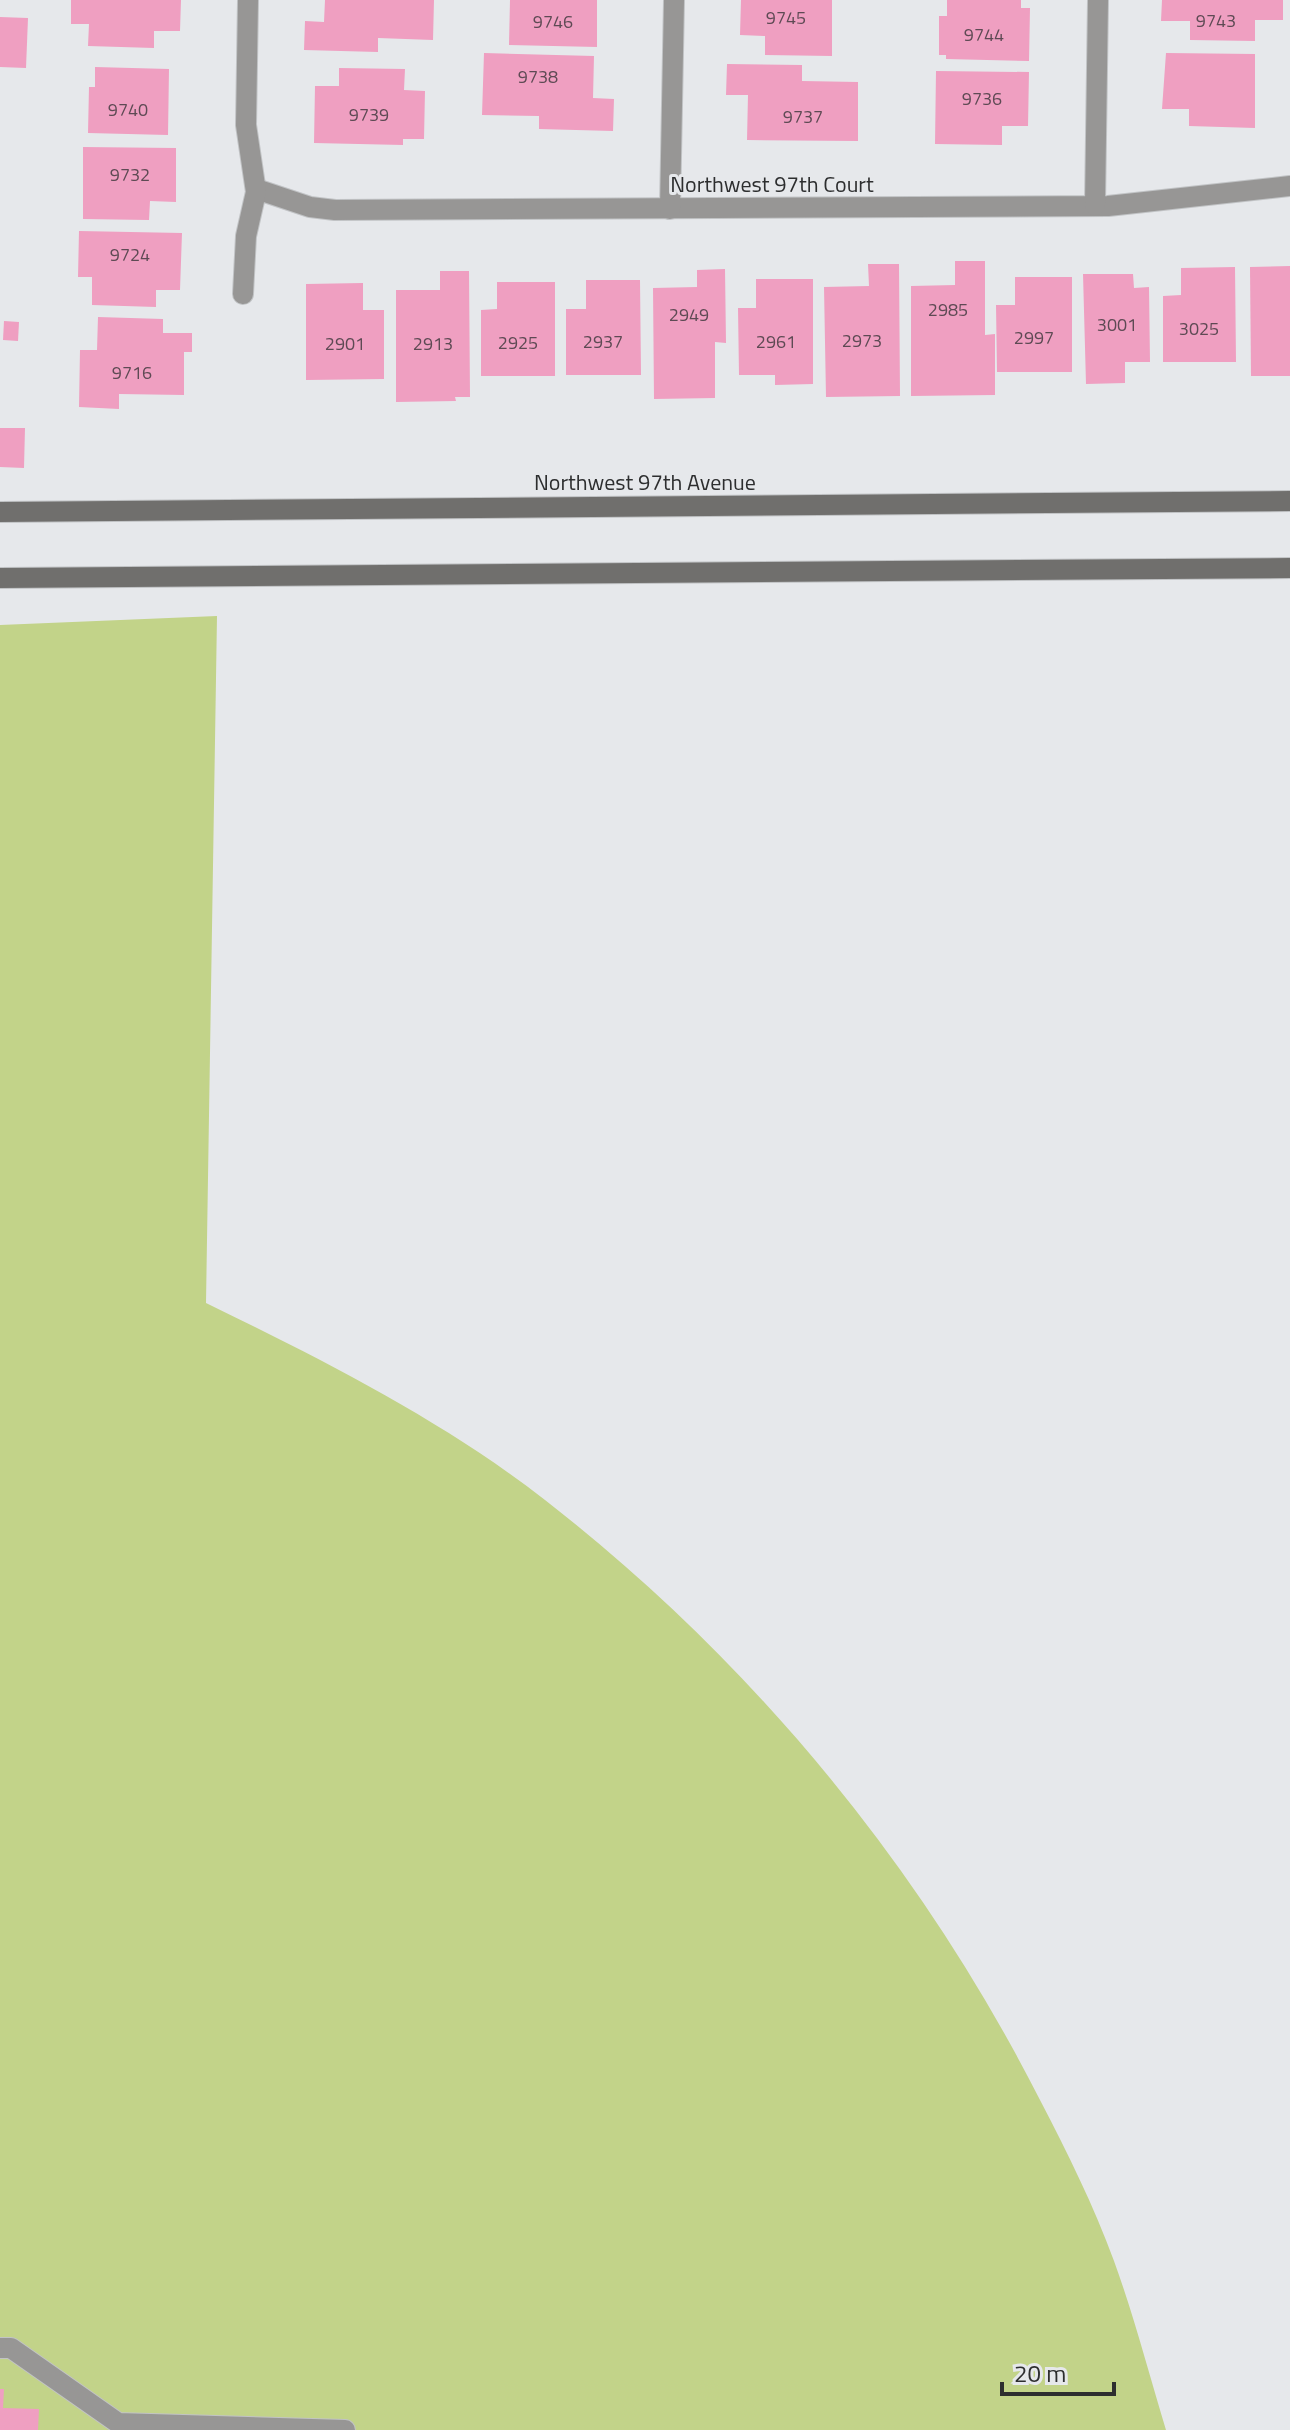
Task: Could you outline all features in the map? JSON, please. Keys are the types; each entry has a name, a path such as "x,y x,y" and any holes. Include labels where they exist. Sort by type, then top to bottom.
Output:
{"street":[{"path":"243,294 246,236 256,189 246,125 248,0"},
{"path":"670,209 674,0"},
{"path":"1095,205 1098,0"},
{"name":"Northwest 97th Court","path":"256,189 310,207 335,210 1095,205 1163,202 1290,186"},
{"name":"Northwest 97th Avenue","path":"0,512 1290,501"},
{"path":"0,578 1290,568"},
{"path":"0,2348 11,2348 113,2427 345,2430"}],"green space":[{"path":"217,616 206,1303 381,1393 466,1444 545,1500 621,1562 693,1629 761,1699 826,1773 886,1850 942,1930 1040,2100 1080,2179 1106,2240 1166,2430 0,2430 0,625"}],"building":[{"path":"71,0 181,0 180,31 154,31 154,48 88,46 89,24 71,24"},
{"path":"325,0 434,0 433,40 378,38 378,52 304,50 305,21 324,22"},
{"path":"510,0 597,0 597,47 509,45"},
{"path":"741,0 832,0 832,56 765,55 765,36 740,35"},
{"path":"947,0 1021,0 1021,8 1030,8 1029,61 946,59 946,55 939,55 939,16 947,16"},
{"path":"1162,0 1283,0 1283,20 1255,20 1255,41 1190,40 1190,21 1161,21"},
{"path":"0,17 28,18 26,68 0,67"},
{"path":"484,53 594,56 593,98 614,99 613,131 539,129 539,116 482,115"},
{"path":"1166,53 1255,54 1255,128 1189,126 1189,109 1162,109"},
{"path":"727,64 802,65 802,81 858,82 858,141 747,140 748,95 726,95"},
{"path":"95,67 169,69 168,135 88,133 89,87 95,87"},
{"path":"339,68 405,69 404,90 425,91 424,139 403,139 403,145 314,143 315,86 339,86"},
{"path":"936,71 1029,72 1028,126 1002,126 1002,145 935,144"},
{"path":"83,147 176,148 176,202 150,201 149,220 83,219"},
{"path":"79,231 182,233 180,290 156,290 156,307 92,305 92,277 78,277"},
{"path":"955,261 985,261 985,335 995,334 995,395 911,396 911,286 955,285"},
{"path":"868,264 899,264 900,396 826,397 824,287 869,286"},
{"path":"1290,266 1290,376 1251,376 1250,267"},
{"path":"1235,267 1236,362 1163,362 1163,296 1181,295 1181,268"},
{"path":"725,269 726,343 715,342 715,398 654,399 653,288 697,287 697,270"},
{"path":"440,271 469,271 470,397 455,397 456,401 396,402 396,290 440,290"},
{"path":"1083,274 1133,274 1134,288 1149,287 1150,362 1125,362 1125,383 1086,384"},
{"path":"1015,277 1072,277 1072,372 997,372 996,305 1015,305"},
{"path":"756,279 813,279 813,384 775,385 775,375 739,375 738,308 756,308"},
{"path":"586,280 640,280 641,375 566,375 566,309 586,309"},
{"path":"497,282 555,282 555,376 481,376 481,310 497,309"},
{"path":"363,283 363,310 384,310 384,379 306,380 306,284"},
{"path":"98,317 163,319 163,333 192,333 192,352 184,352 184,395 119,394 119,409 79,407 80,350 97,350"},
{"path":"4,321 19,322 18,341 3,340"},
{"path":"0,428 25,428 24,468 0,467"},
{"path":"0,2389 4,2389 3,2408 39,2409 38,2430 0,2430"}]}
